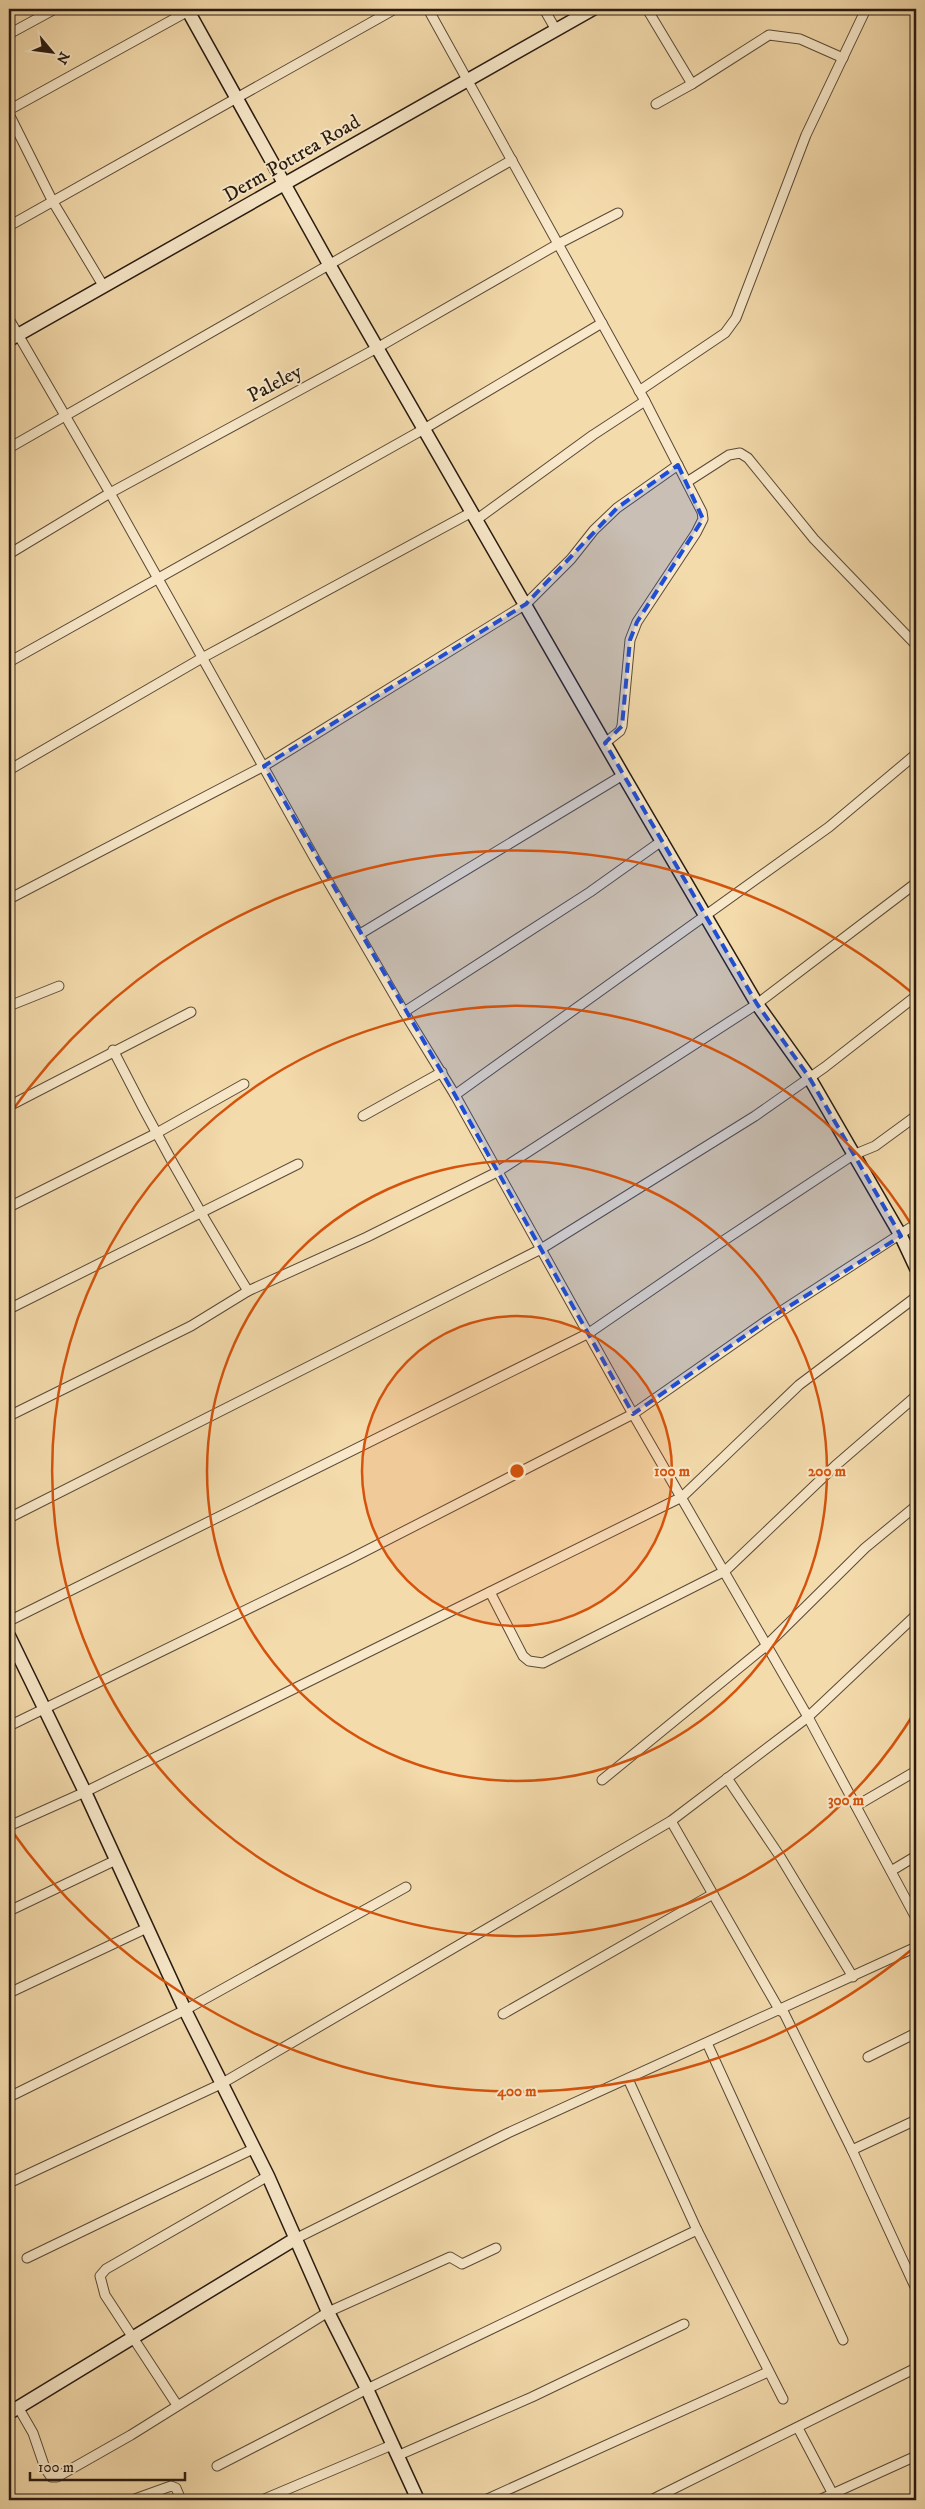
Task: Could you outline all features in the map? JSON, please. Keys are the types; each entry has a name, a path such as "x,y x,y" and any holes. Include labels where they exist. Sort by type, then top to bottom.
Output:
{"street":[{"path":"9,34 55,9"},
{"path":"9,226 395,9"},
{"path":"428,9 469,79 645,401 702,512 703,519 696,533 638,622 630,640 625,674 622,726 620,731 605,743"},
{"path":"544,9 556,30"},
{"name":"Derm Pottrea Road","path":"13,338 593,9"},
{"path":"647,9 692,84"},
{"path":"639,392 726,333 736,318 806,135 866,9"},
{"path":"9,110 189,10 284,185 623,775 663,840 757,1004 809,1077 900,1236 916,1268"},
{"path":"656,104 692,84 769,35 800,38 843,58"},
{"path":"9,114 53,202 104,286"},
{"path":"9,448 330,266 512,160"},
{"name":"Paleley","path":"9,554 110,493 377,348 558,244 618,213"},
{"path":"9,320 13,338 65,417 110,493 404,1012 442,1072 633,1414 808,1717 916,1918"},
{"path":"9,662 424,429 602,324"},
{"path":"9,770 202,658 474,516 645,401"},
{"path":"687,482 729,455 740,453 748,458 814,539 850,573 916,645"},
{"path":"9,899 264,766 526,604 571,559 594,530 617,508 678,465"},
{"path":"455,1095 829,827 916,754"},
{"path":"360,934 623,775"},
{"path":"404,1012 590,892 663,840"},
{"path":"9,1416 191,1326 248,1290 367,1237 497,1172 757,1004 916,883"},
{"path":"9,1006 59,986"},
{"path":"9,1518 541,1248 755,1116 916,996"},
{"path":"9,1106 113,1050 191,1012"},
{"path":"113,1050 155,1134 200,1213 248,1290"},
{"path":"363,1116 442,1072"},
{"path":"9,1207 155,1134 244,1084"},
{"path":"9,1621 589,1333 722,1240 853,1155 875,1146 916,1116"},
{"path":"9,1309 298,1164"},
{"path":"9,1726 348,1560 633,1414 769,1319 916,1224"},
{"path":"9,1826 84,1792 682,1497 799,1385 916,1298"},
{"path":"490,1592 523,1656 529,1661 542,1663 725,1571 836,1466 916,1396"},
{"path":"602,1780 767,1645 865,1548 916,1506"},
{"path":"9,2184 221,2084 671,1821 808,1717 916,1615"},
{"path":"9,1636 185,2010 253,2150 268,2176 328,2312 367,2389 418,2500"},
{"path":"856,1806 916,1771"},
{"path":"727,1778 781,1858 853,1977"},
{"path":"671,1821 781,2010 852,2150 916,2289"},
{"path":"891,1871 916,1856"},
{"path":"9,1911 116,1860"},
{"path":"9,2097 185,2010 406,1887"},
{"path":"503,2014 713,1894"},
{"path":"9,1993 147,1928"},
{"path":"496,2248 462,2264 450,2257 328,2312 131,2435 57,2477 51,2477 44,2468 33,2433 14,2410 295,2239 508,2133 707,2044 916,1947"},
{"path":"868,2057 916,2033"},
{"path":"707,2044 843,2340"},
{"path":"628,2079 697,2230 783,2399"},
{"path":"852,2150 916,2120"},
{"path":"27,2258 253,2150"},
{"path":"177,2405 105,2295 101,2282 102,2273 268,2176"},
{"path":"217,2466 367,2389 697,2230"},
{"path":"262,2500 532,2397 684,2324"},
{"path":"651,2500 916,2368"},
{"path":"485,2500 768,2372"},
{"path":"798,2428 834,2497"},
{"path":"819,2500 834,2497 916,2456"},
{"path":"132,2500 171,2486 176,2488 181,2500"}],"highlighted area":[{"path":"678,465 703,519 637,622 630,640 622,726 605,743 757,1004 809,1077 901,1236 769,1319 633,1414 455,1095 264,766 526,604 617,508"}]}
